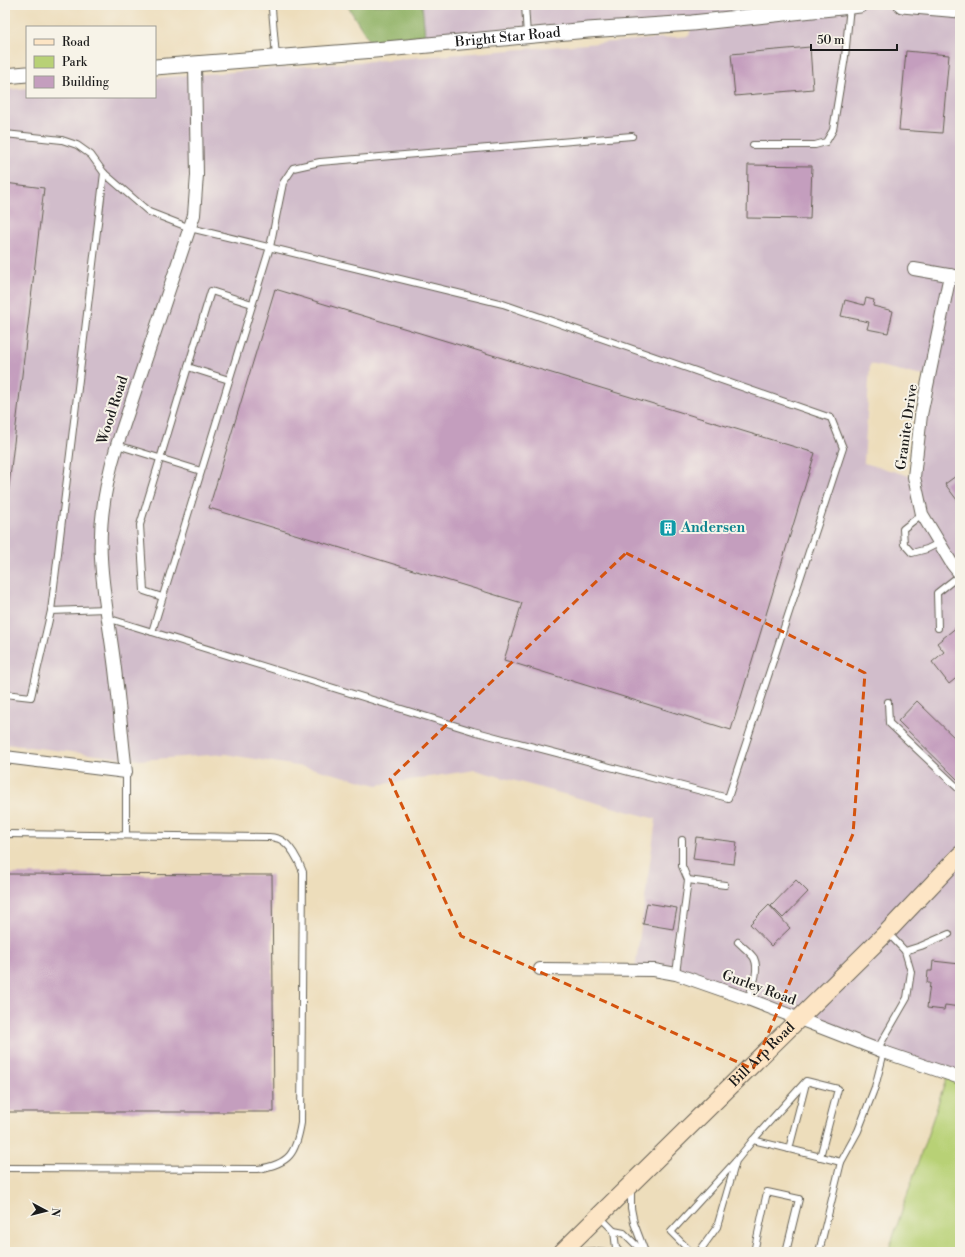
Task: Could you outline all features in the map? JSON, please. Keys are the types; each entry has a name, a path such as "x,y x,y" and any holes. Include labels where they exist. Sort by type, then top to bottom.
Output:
{"main road":[{"name":"Bill Arp Road","path":"562,1252 887,932 960,855"}],"street":[{"path":"902,5 941,7 960,10"},
{"name":"Bright Star Road","path":"156,67 375,50 588,30 692,23 779,10 855,6"},
{"name":"Wood Road","path":"126,772 116,677 106,614 101,558 102,517 111,466 117,445 194,215 197,175 195,65"},
{"path":"5,76 26,74"},
{"path":"914,269 955,276"},
{"name":"Granite Drive","path":"955,276 921,415 914,477 922,514 952,564 960,574"},
{"path":"5,757 126,772"},
{"name":"Gurley Road","path":"540,969 654,970 676,974 748,999 880,1051 960,1078"}],"lane":[{"path":"270,5 272,9 276,57"},
{"path":"525,5 527,36"},
{"path":"753,145 815,145 826,142 833,130 855,6"},
{"path":"5,134 62,140 76,145 91,155 104,173 149,212 190,228 503,304 831,418 843,448 728,798 473,731 152,632 106,614 51,611"},
{"path":"152,632 270,247 284,183 293,168 320,162 632,136"},
{"path":"5,694 31,697 51,611 104,173"},
{"path":"162,597 144,591 140,525 211,291 252,304"},
{"path":"188,367 229,380"},
{"path":"117,445 201,471"},
{"path":"922,514 904,529 904,544 912,553 928,549 939,543"},
{"path":"938,628 937,593 960,574"},
{"path":"888,702 889,723 960,790"},
{"path":"126,772 126,835"},
{"path":"5,834 269,837 280,839 298,859 303,872 302,1123 298,1141 288,1158 273,1167 258,1169 5,1168"},
{"path":"676,974 688,880 682,866 682,840"},
{"path":"688,880 725,885"},
{"path":"819,1252 841,1162 858,1131 875,1087 880,1051 907,998 911,972 905,951 887,932"},
{"path":"905,951 949,934"},
{"path":"738,942 754,958 756,967 756,974 748,999"},
{"path":"806,1081 838,1088 820,1157"},
{"path":"691,1252 671,1232 806,1081"},
{"path":"789,1149 806,1081"},
{"path":"753,1140 841,1162"},
{"path":"699,1252 717,1227 736,1161"},
{"path":"631,1184 631,1208 634,1223 644,1252"},
{"path":"754,1252 767,1192 799,1199 786,1252"},
{"path":"599,1215 614,1231 624,1233 644,1252"},
{"path":"614,1231 616,1248 620,1252"},
{"path":"580,1252 606,1252"}],"highlighted area":[{"path":"626,553 865,673 853,834 753,1069 461,936 390,779"}],"shaded area":[{"path":"422,5 960,5 960,1078 676,974 635,970 656,819 475,770 377,785 315,769 225,754 140,760 5,744 5,90 26,88 26,98 156,98 156,78 689,36 692,24 426,45","holes":["870,364 929,377 914,477 864,463"]}],"green space":[{"path":"347,5 422,5 426,45 375,50"},
{"path":"948,1074 960,1078 960,1252 888,1252"}],"building":[{"path":"810,47 813,89 735,96 731,54"},
{"path":"906,51 949,55 942,133 899,130"},
{"path":"748,165 812,166 810,219 747,218"},
{"path":"5,183 44,188 6,511 5,511"},
{"path":"275,289 815,453 731,730 504,660 522,603 209,508"},
{"path":"866,298 874,300 873,306 893,311 888,333 867,329 869,322 841,316 845,300 864,305"},
{"path":"960,473 960,504 945,484"},
{"path":"958,626 960,629 960,675 949,684 932,662 944,652 937,643"},
{"path":"917,701 960,743 960,778 958,780 898,721"},
{"path":"696,837 737,842 734,864 693,859"},
{"path":"5,874 272,875 274,1112 5,1112"},
{"path":"796,880 808,892 783,918 771,906"},
{"path":"647,903 677,908 673,929 643,924"},
{"path":"769,905 790,928 771,946 750,924"},
{"path":"933,961 960,964 960,1007 945,1005 944,1010 927,1008 930,983 927,983 928,971 932,971"}],"place":[{"name":"Andersen","path":"668,528"}]}
